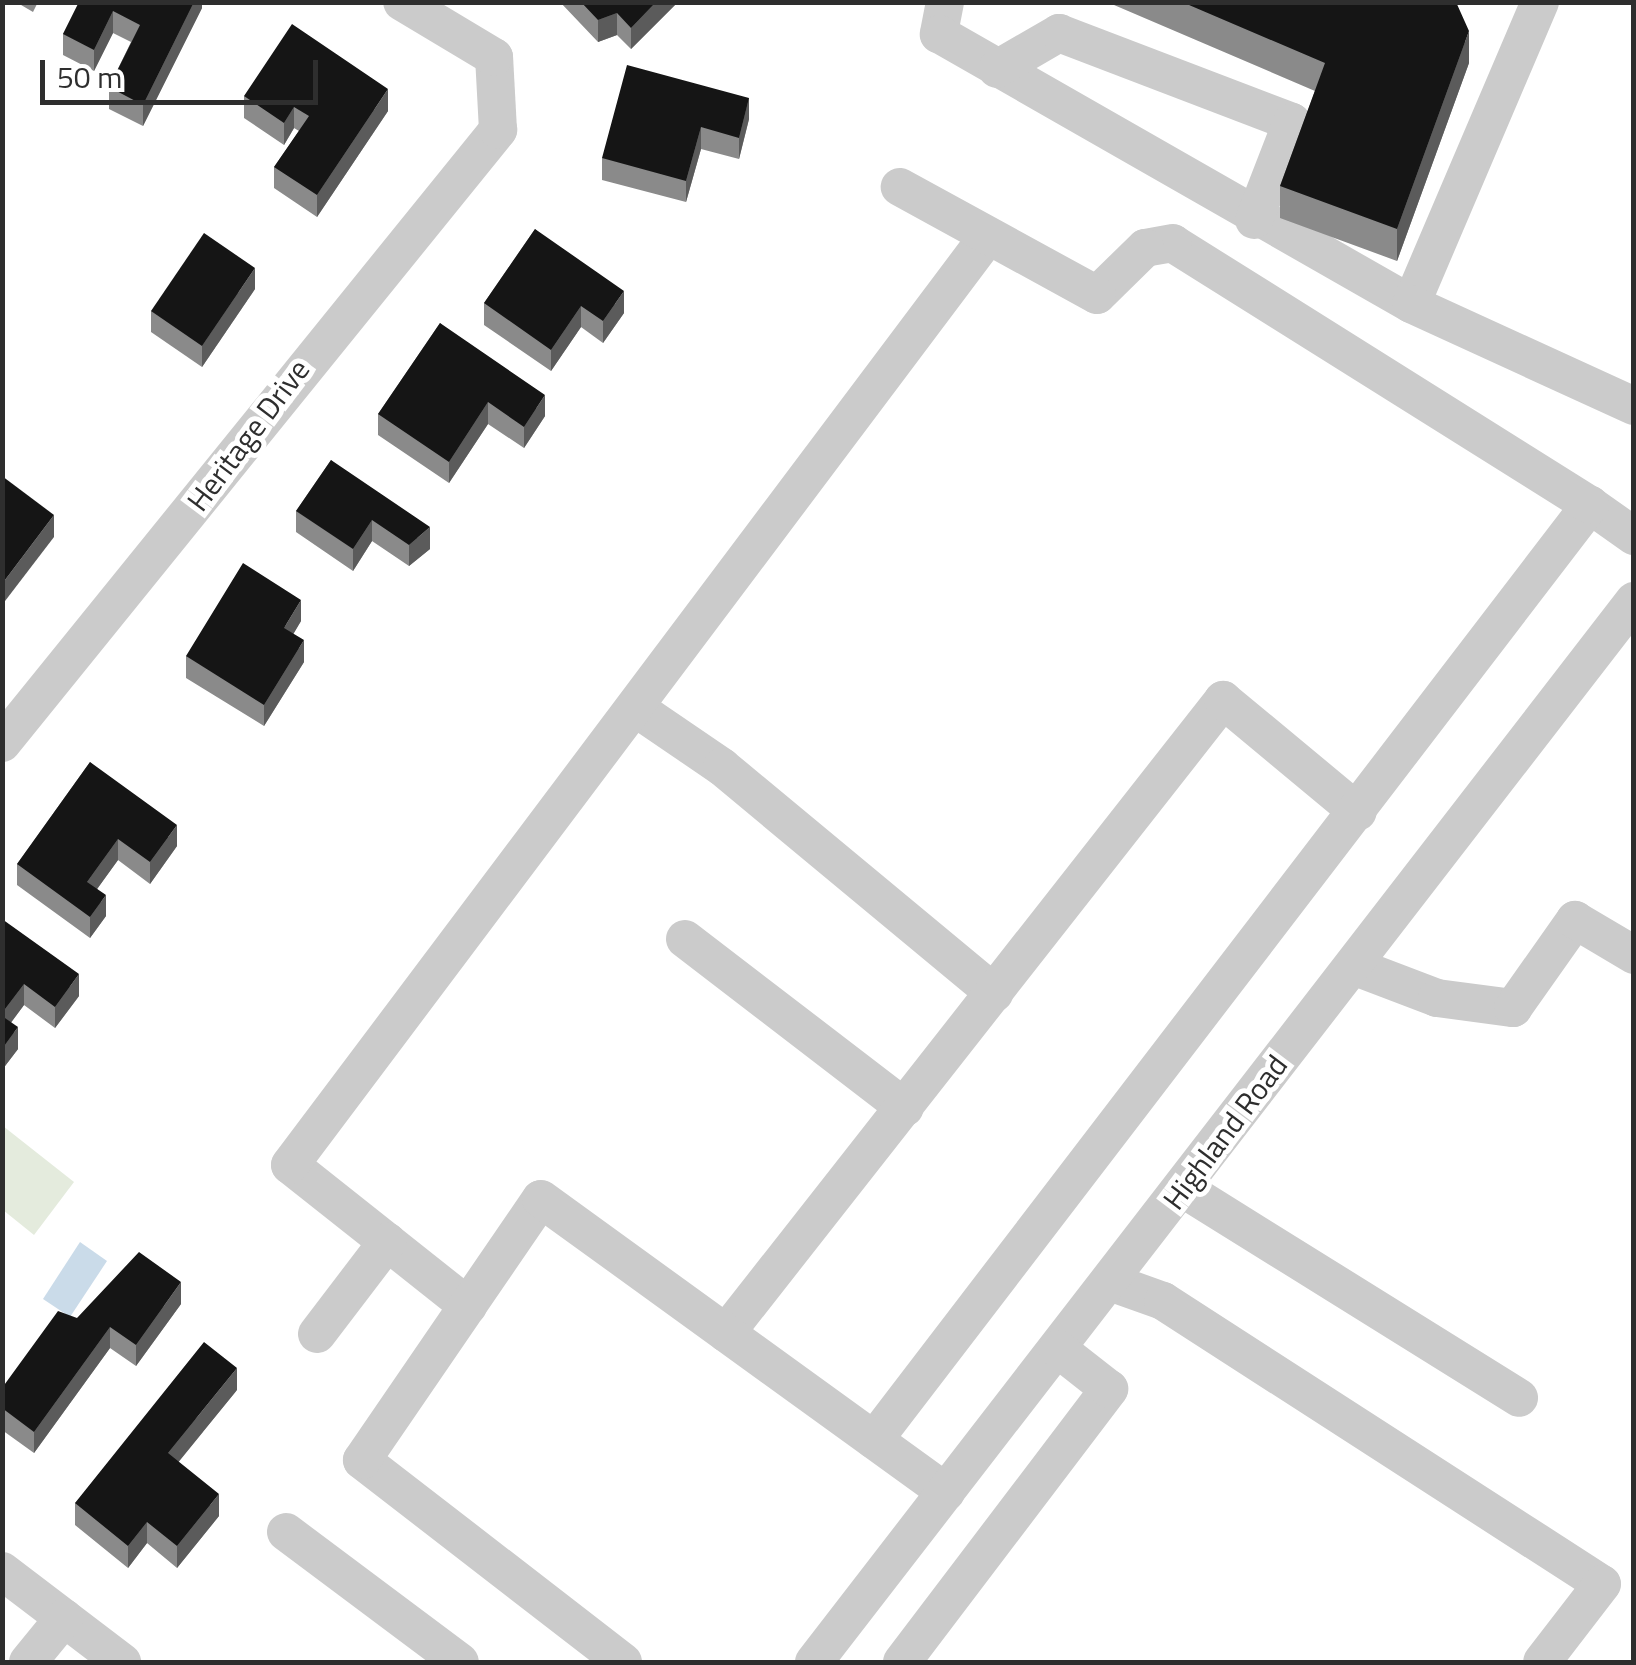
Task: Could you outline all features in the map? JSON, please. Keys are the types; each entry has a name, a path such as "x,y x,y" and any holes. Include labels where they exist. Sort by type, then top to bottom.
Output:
{"street":[{"name":"Heritage Drive","path":"2,742 498,130 494,57 402,2"},
{"path":"945,2 939,34 1254,220 1411,304 1634,406"},
{"path":"1411,304 1540,2"},
{"path":"997,69 1059,33 1292,122 1254,220"},
{"path":"900,188 1096,296 1145,248 1173,244 1590,504 1634,536"},
{"path":"468,1306 290,1165 637,709 988,236"},
{"path":"874,1440 1590,504"},
{"name":"Highland Road","path":"814,1662 1634,601"},
{"path":"726,1333 1223,700 1358,812"},
{"path":"637,709 722,766 994,993"},
{"path":"1353,966 1437,998 1513,1008 1576,920 1634,955"},
{"path":"686,939 905,1108"},
{"path":"1182,1188 1519,1398"},
{"path":"623,1662 362,1460 542,1199 946,1492"},
{"path":"317,1334 387,1242"},
{"path":"1110,1282 1163,1301 1602,1584 1542,1662"},
{"path":"902,1662 1109,1389 1058,1349"},
{"path":"286,1532 460,1662"},
{"path":"2,1571 122,1662"},
{"path":"28,1662 64,1618"}],"shaded area":[{"path":"3,1126 74,1182 34,1235 3,1210"}],"water":[{"path":"80,1242 107,1261 70,1317 43,1299"}],"building":[{"path":"79,2 194,2 143,105 109,87 140,25 113,11 94,50 63,34"},
{"path":"581,2 656,2 631,28 617,13 598,20"},
{"path":"1182,2 1456,2 1469,31 1397,229 1280,186 1325,63"},
{"path":"292,24 388,89 317,195 274,167 309,116 294,107 284,123 244,96"},
{"path":"627,65 749,98 739,138 701,127 686,181 602,158"},
{"path":"535,229 624,291 603,321 581,306 551,350 484,303"},
{"path":"204,233 255,268 202,346 151,311"},
{"path":"440,323 545,395 524,427 488,402 449,462 378,414"},
{"path":"331,460 430,527 409,545 372,520 353,549 296,511"},
{"path":"2,476 54,515 2,584"},
{"path":"243,563 301,600 284,628 304,640 264,705 186,656"},
{"path":"90,762 177,825 150,862 118,839 87,882 106,895 90,917 17,864"},
{"path":"2,919 79,974 55,1007 24,984 2,1013"},
{"path":"2,1016 18,1027 2,1049"},
{"path":"139,1252 181,1282 136,1345 110,1327 34,1432 2,1408 2,1388 58,1311 77,1318"},
{"path":"204,1342 237,1368 168,1453 219,1494 177,1546 147,1522 128,1546 75,1503"}]}
